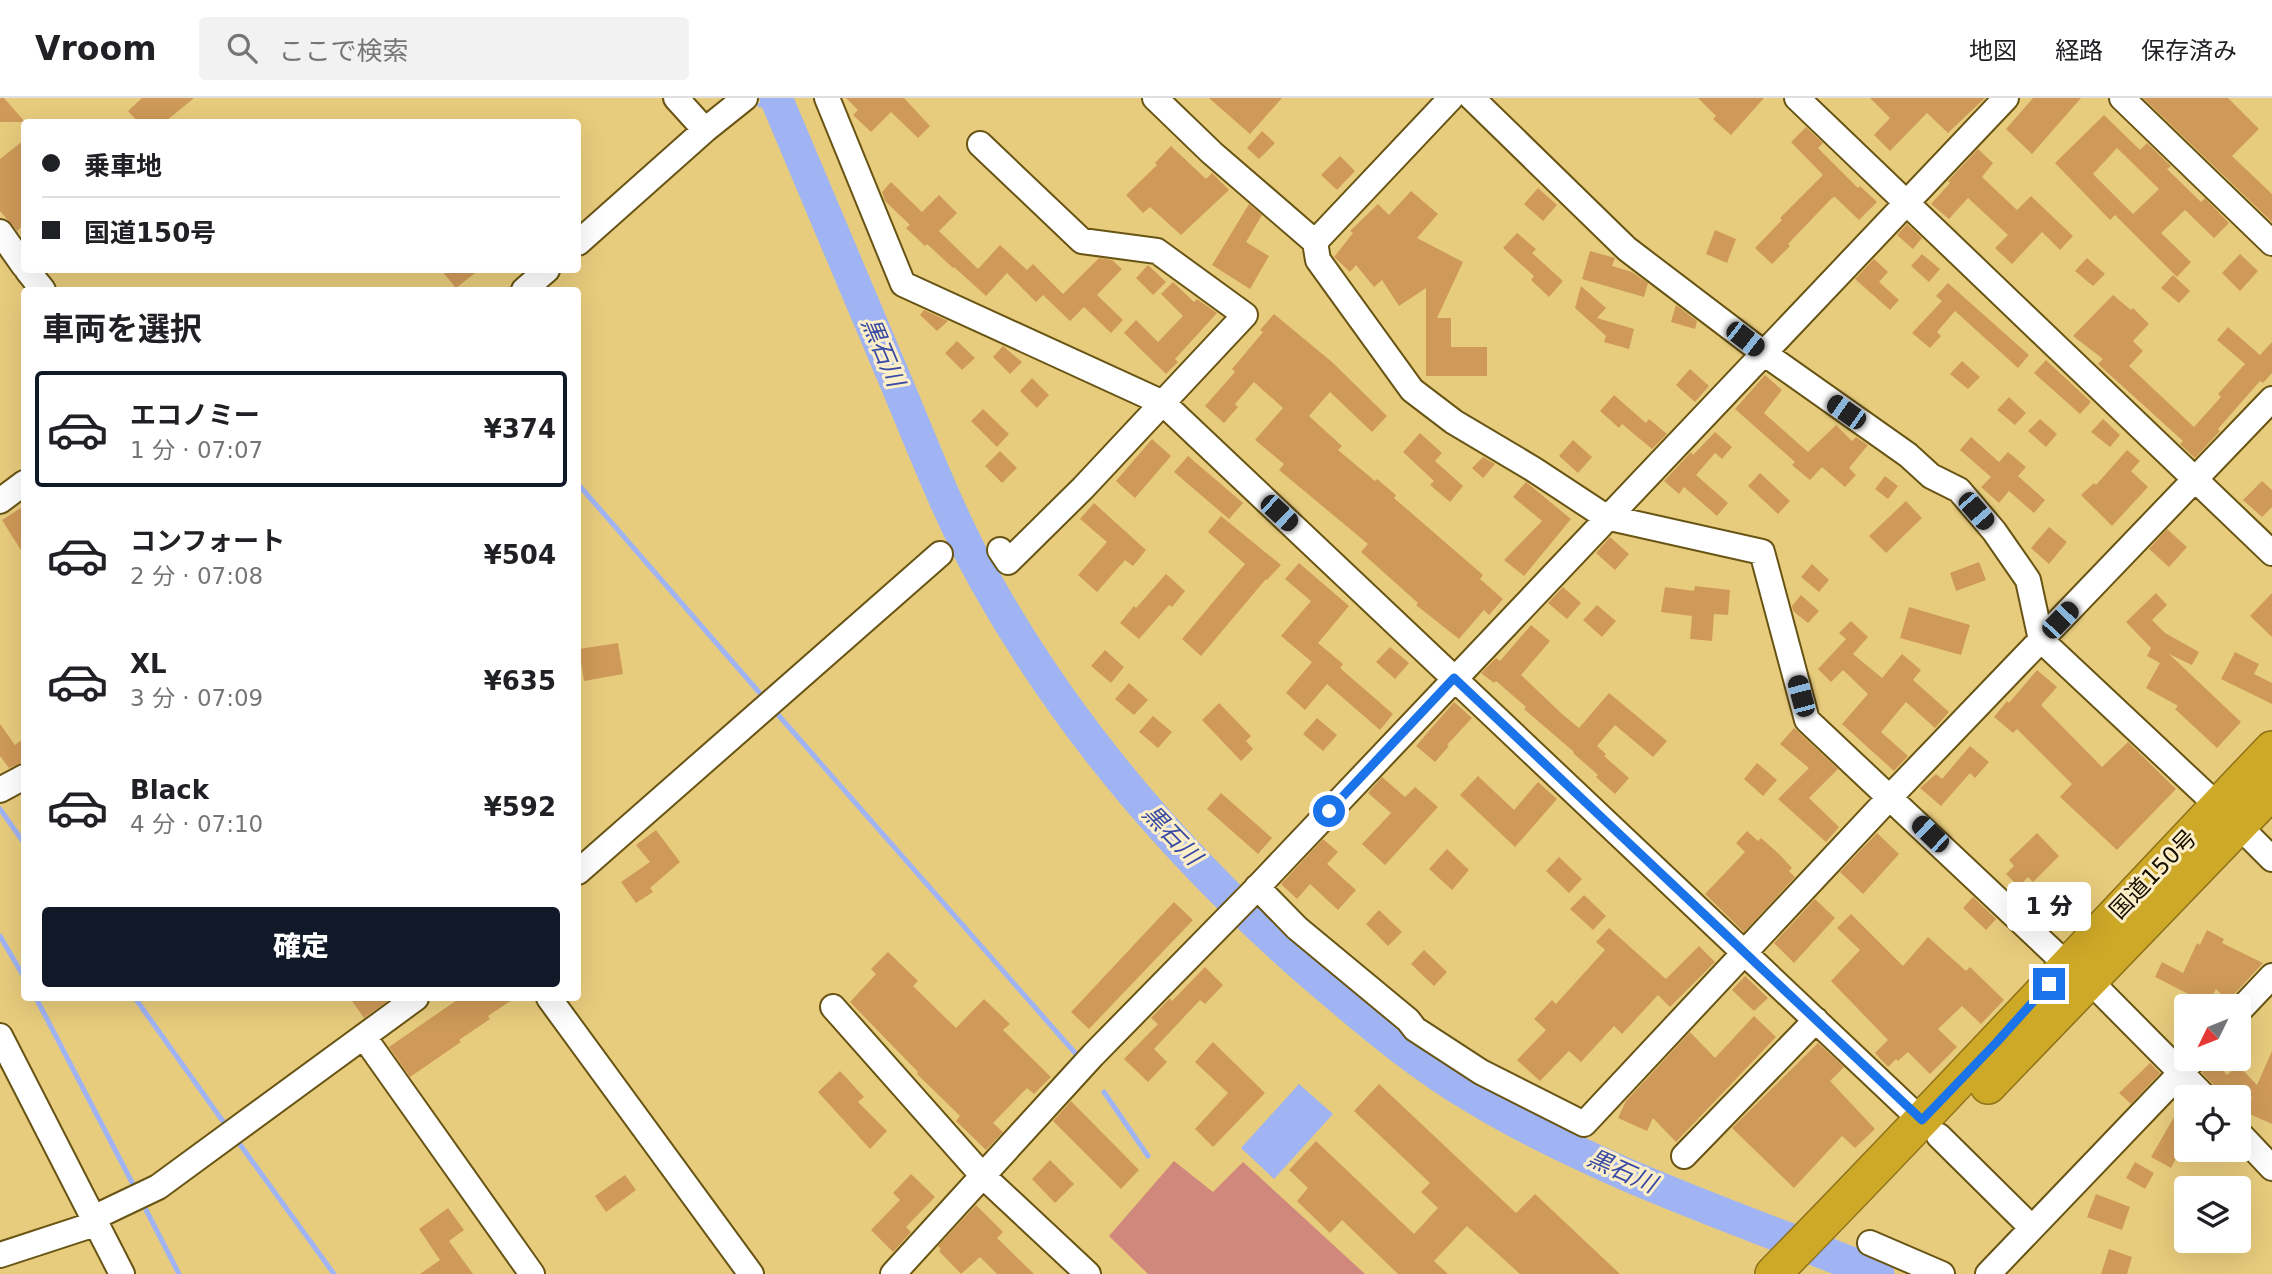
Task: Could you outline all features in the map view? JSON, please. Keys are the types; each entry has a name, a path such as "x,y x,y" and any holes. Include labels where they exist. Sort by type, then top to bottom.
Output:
{"highway":[{"name":"国道150号","path":"1787,1271 1843,1237 1931,1128 2228,816 2272,749"},
{"name":"国道150号","path":"2228,816 2272,791"}],"street":[{"path":"676,98 705,130"},
{"path":"827,98 903,284 1163,403 1931,1128 2032,1228"},
{"path":"1155,98 1212,153 1315,242 1318,260 1412,390 1454,422 1544,475 1606,517 1762,552 1807,720 2078,973 2174,1054"},
{"path":"1315,242 1451,98"},
{"path":"1472,98 1627,248 1765,354 1908,455 1931,476 1959,490 1994,531 2028,580 2041,640 2272,859"},
{"path":"1797,98 2272,553"},
{"path":"893,1274 1093,1055 1254,890 2006,98"},
{"path":"2122,98 2272,243"},
{"path":"581,240 743,99"},
{"path":"980,144 1082,241 1157,251 1245,315 1083,488 1008,562 1000,550"},
{"path":"0,232 21,261"},
{"path":"30,273 41,287"},
{"path":"528,287 544,273"},
{"path":"1254,890 1408,1020 1415,1029 1481,1072 1584,1125 1891,796 2272,399"},
{"path":"0,501 21,485"},
{"path":"581,870 940,554"},
{"path":"0,790 21,779"},
{"path":"2251,998 2272,976"},
{"path":"0,1255 94,1221 158,1187 412,1001"},
{"path":"551,1001 751,1274"},
{"path":"833,1007 982,1175 1088,1274"},
{"path":"1685,1156 1816,1020"},
{"path":"0,1035 122,1274"},
{"path":"364,1037 532,1274"},
{"path":"1988,1274 2183,1071"},
{"path":"2251,1146 2272,1168"},
{"path":"1843,1237 1942,1274"}],"shaded area":[{"path":"1174,1161 1213,1192 1243,1162 1365,1274 1148,1274 1109,1236"}],"water":[{"path":"1299,1084 1333,1114 1274,1179 1241,1148"}],"building":[{"path":"0,98 4,98 22,119 21,122 0,122"},
{"path":"142,98 194,98 169,119 135,119 128,111"},
{"path":"846,98 904,98 930,126 918,138 891,112 871,132 853,115 858,110"},
{"path":"1209,98 1282,98 1250,134"},
{"path":"1698,98 1764,98 1731,135 1713,119 1716,116"},
{"path":"1870,98 1985,98 1948,133 1927,113 1890,151 1874,135 1890,118"},
{"path":"2033,98 2081,98 2032,154 2006,129"},
{"path":"2143,98 2228,98 2259,129 2232,156 2272,194 2272,222"},
{"path":"2104,115 2140,150 2147,143 2171,166 2167,169 2201,202 2205,198 2229,223 2214,238 2185,210 2161,233 2191,262 2177,277 2115,215 2110,220 2055,163","holes":["2117,148 2159,189 2133,214 2093,174"]},
{"path":"1806,127 1823,143 1818,148 1858,188 1860,186 1877,202 1859,220 1835,197 1832,198 1772,264 1755,248 1782,220 1780,218 1823,175 1791,142"},
{"path":"1262,131 1275,143 1259,159 1247,148"},
{"path":"21,142 21,228 17,231 0,211 0,159"},
{"path":"1171,146 1206,179 1212,173 1229,190 1181,235 1150,207 1143,213 1126,195 1157,165 1155,163"},
{"path":"1978,149 1993,163 1982,177 2017,210 2031,196 2073,236 2060,250 2042,232 2012,264 1995,248 2008,235 1968,198 1949,219 1931,204"},
{"path":"1340,156 1355,171 1337,190 1321,175"},
{"path":"891,182 922,212 939,195 957,213 939,231 978,269 1000,245 1027,270 1033,264 1063,294 1099,258 1112,260 1122,269 1097,295 1123,320 1111,333 1084,307 1070,321 1043,295 1036,302 1007,273 986,296 906,228 910,225 885,201 882,192"},
{"path":"1538,188 1557,205 1543,221 1524,204"},
{"path":"1411,191 1438,214 1417,238 1463,262 1437,318 1451,318 1451,347 1487,347 1487,376 1426,376 1426,288 1399,306 1382,280 1374,287 1356,265 1350,272 1334,257 1353,233 1350,231 1378,204 1389,215"},
{"path":"1249,204 1262,215 1246,242 1269,256 1250,289 1212,265"},
{"path":"1907,224 1922,238 1913,249 1897,235"},
{"path":"1715,230 1736,239 1727,263 1706,254"},
{"path":"1517,233 1536,249 1532,253 1563,281 1549,297 1531,280 1534,276 1503,248"},
{"path":"1590,251 1615,258 1612,266 1632,272 1648,283 1644,297 1582,279"},
{"path":"1922,254 1940,269 1929,282 1911,266"},
{"path":"2240,254 2258,271 2240,291 2222,273"},
{"path":"2087,258 2105,274 2093,286 2075,271"},
{"path":"1874,259 1888,272 1879,282 1899,300 1890,310 1855,279"},
{"path":"1148,265 1166,282 1153,295 1136,278"},
{"path":"444,273 475,273 457,287"},
{"path":"2173,275 2190,291 2179,303 2161,288"},
{"path":"1173,282 1194,302 1197,299 1217,313 1175,359 1178,362 1166,374 1124,333 1136,320 1158,342 1183,316 1161,294"},
{"path":"1948,283 2029,355 2018,368 1955,311 1937,332 1941,336 1930,348 1912,333 1942,301 1936,296"},
{"path":"1581,286 1606,308 1597,318 1634,329 1629,349 1604,342 1606,336 1575,308"},
{"path":"2113,295 2131,310 2133,308 2149,324 2133,341 2143,351 2129,366 2194,427 2221,397 2218,394 2245,364 2217,340 2228,327 2260,355 2272,342 2272,373 2263,383 2260,381 2195,458 2180,444 2183,441 2098,364 2103,359 2073,336"},
{"path":"1676,305 1697,321 1695,329 1671,322"},
{"path":"924,310 948,321 937,331 920,315"},
{"path":"1274,314 1332,362 1387,416 1372,432 1330,392 1309,416 1342,446 1338,450 1396,495 1394,498 1483,575 1480,579 1503,599 1489,615 1484,610 1459,639 1416,605 1418,603 1361,552 1368,544 1279,470 1284,464 1255,440 1283,408 1254,382 1235,404 1238,407 1224,423 1205,406 1235,372 1232,369 1263,332 1260,330"},
{"path":"957,341 975,358 962,370 945,353"},
{"path":"1003,346 1022,362 1010,374 993,357"},
{"path":"2046,360 2091,402 2080,414 2034,373"},
{"path":"1962,361 1980,377 1968,389 1950,374"},
{"path":"1690,369 1709,386 1695,402 1676,385"},
{"path":"1765,375 1782,390 1764,413 1808,452 1836,425 1852,441 1856,437 1868,445 1849,468 1856,475 1845,487 1822,467 1810,480 1792,465 1795,462 1735,409"},
{"path":"1032,378 1049,395 1037,408 1020,391"},
{"path":"1614,395 1646,423 1649,419 1667,434 1652,449 1622,424 1619,428 1600,411"},
{"path":"2009,397 2026,413 2015,425 1997,410"},
{"path":"983,409 1009,434 997,447 971,421"},
{"path":"2040,419 2057,434 2046,447 2028,431"},
{"path":"2103,419 2120,435 2110,447 2091,432"},
{"path":"1715,432 1732,447 1722,459 1715,453 1696,475 1728,503 1717,516 1684,487 1679,494 1664,481 1691,452 1693,455"},
{"path":"1420,433 1442,453 1435,461 1463,486 1450,502 1430,485 1434,481 1403,452"},
{"path":"1971,437 1999,462 2008,452 2026,467 2018,476 2045,500 2034,513 2009,491 1999,503 1981,487 1991,477 1960,450"},
{"path":"1152,439 1171,456 1135,498 1116,481"},
{"path":"1573,440 1592,457 1578,473 1559,456"},
{"path":"2127,450 2140,461 2131,471 2148,487 2112,526 2081,495 2094,483 2096,485"},
{"path":"1000,451 1017,468 1002,483 985,466"},
{"path":"1188,456 1243,503 1229,519 1174,472"},
{"path":"1483,457 1495,464 1483,478 1472,468"},
{"path":"1760,473 1790,501 1778,514 1748,486"},
{"path":"1885,476 1898,486 1888,499 1875,489"},
{"path":"2262,481 2272,490 2272,507 2262,517 2243,500"},
{"path":"1526,482 1571,519 1524,576 1504,560 1542,521 1513,497"},
{"path":"1906,501 1922,518 1886,553 1869,536"},
{"path":"1094,503 1146,550 1133,566 1125,560 1097,592 1078,575 1107,542 1080,519"},
{"path":"21,508 21,550 2,520"},
{"path":"1221,516 1281,565 1201,656 1182,639 1245,564 1208,532"},
{"path":"2049,527 2067,542 2049,564 2031,548"},
{"path":"2167,529 2187,547 2169,567 2149,549"},
{"path":"1610,537 1629,554 1615,570 1596,553"},
{"path":"1979,562 1986,580 1956,591 1950,573"},
{"path":"1299,563 1349,606 1318,643 1343,664 1340,668 1393,714 1380,730 1327,684 1305,710 1286,693 1312,662 1281,636 1311,601 1285,579"},
{"path":"1812,564 1829,580 1819,592 1801,577"},
{"path":"1166,574 1185,591 1139,639 1120,623"},
{"path":"1695,586 1730,590 1728,615 1714,614 1712,641 1690,639 1692,616 1661,612 1665,587 1694,591"},
{"path":"1563,587 1581,603 1567,619 1548,603"},
{"path":"2156,593 2167,605 2152,620 2165,633 2199,652 2192,665 2169,654 2241,722 2217,748 2175,709 2178,706 2146,688 2160,663 2147,656 2151,648 2126,622"},
{"path":"2272,593 2272,637 2250,616"},
{"path":"1801,595 1819,611 1808,623 1793,611 1792,606"},
{"path":"1597,605 1616,621 1602,637 1583,620"},
{"path":"1909,607 1970,625 1961,655 1900,638"},
{"path":"1851,621 1868,637 1853,654 1882,678 1902,654 1921,670 1913,680 1949,712 1935,728 1906,702 1881,732 1908,756 1894,771 1842,724 1868,694 1843,670 1831,682 1818,669 1846,639 1839,633"},
{"path":"1531,625 1550,641 1521,675 1562,714 1579,728 1609,693 1667,741 1653,757 1615,725 1597,746 1606,754 1604,756 1629,778 1615,794 1574,752 1524,709 1526,707 1496,681 1494,683 1481,673 1496,658 1500,661"},
{"path":"618,643 623,674 584,681 581,649"},
{"path":"1390,647 1409,663 1395,679 1376,662"},
{"path":"1105,650 1124,667 1111,683 1091,666"},
{"path":"2235,652 2259,664 2254,674 2272,683 2272,704 2221,679"},
{"path":"2037,670 2057,687 2041,705 2102,767 2128,742 2176,789 2117,850 2060,797 2072,784 2017,729 2013,733 1994,717"},
{"path":"1129,683 1148,700 1134,715 1115,699"},
{"path":"1454,702 1472,718 1435,762 1416,746"},
{"path":"1219,703 1251,736 1246,741 1253,749 1241,761 1202,720"},
{"path":"1153,716 1172,732 1158,748 1139,732"},
{"path":"1317,718 1337,735 1323,751 1303,734"},
{"path":"0,724 15,745 21,740 21,763 9,768 0,756"},
{"path":"1794,728 1838,769 1809,798 1839,827 1826,842 1778,799 1809,768 1780,744"},
{"path":"1970,746 1989,762 1975,778 1970,773 1941,806 1920,788 1936,774 1942,779"},
{"path":"1757,763 1777,780 1763,796 1744,779"},
{"path":"1478,776 1514,810 1538,782 1557,799 1515,847 1460,795"},
{"path":"1382,777 1405,797 1415,787 1438,807 1385,865 1362,844 1391,813 1368,793"},
{"path":"1221,793 1272,838 1258,854 1207,809"},
{"path":"656,830 680,862 650,888 653,892 636,903 621,882 650,862 636,845"},
{"path":"1747,831 1758,841 1761,838 1780,855 1792,868 1789,871 1795,877 1744,932 1705,894 1745,852 1736,843"},
{"path":"1877,833 1899,854 1863,894 1840,872"},
{"path":"2037,833 2059,856 2033,882 2028,877 2019,887 2006,874 2014,866 2009,860"},
{"path":"1323,839 1338,852 1327,864 1356,890 1338,910 1310,884 1297,899 1281,884"},
{"path":"1447,849 1469,870 1452,890 1429,869"},
{"path":"1559,857 1582,879 1569,893 1546,871"},
{"path":"1584,895 1606,916 1593,930 1570,909"},
{"path":"1973,897 1996,919 1986,930 1963,908"},
{"path":"1815,899 1835,918 1794,963 1774,943"},
{"path":"1174,902 1193,920 1089,1029 1071,1012"},
{"path":"1379,910 1402,932 1388,946 1366,924"},
{"path":"1851,914 1903,966 1928,937 1966,971 1970,967 2004,1000 1981,1024 1962,1006 1938,1029 1957,1047 1930,1074 1908,1052 1888,1067 1875,1053 1888,1040 1831,981 1860,950 1837,928"},
{"path":"1609,928 1666,979 1699,946 1715,962 1670,1007 1658,995 1622,1034 1614,1026 1581,1062 1569,1051 1540,1081 1517,1060 1546,1030 1534,1019 1552,1000 1556,1004 1605,950 1596,942"},
{"path":"2207,930 2224,939 2222,943 2263,963 2234,994 2221,994 2216,989 2213,994 2188,994 2155,977 2162,962 2183,973 2197,943 2200,945"},
{"path":"1424,950 1447,972 1434,986 1411,964"},
{"path":"888,952 918,981 913,986 956,1028 984,999 1010,1024 1003,1030 1051,1077 1034,1094 1027,1088 993,1123 1003,1132 986,1150 956,1121 960,1116 850,1002 876,974 871,969"},
{"path":"1205,967 1223,985 1205,1004 1200,1000 1154,1049 1167,1062 1148,1082 1124,1059 1158,1024 1151,1018"},
{"path":"1745,976 1768,998 1754,1011 1732,990"},
{"path":"352,1001 388,1001 364,1018"},
{"path":"456,1001 510,1001 459,1040 461,1042 410,1077 389,1047"},
{"path":"1754,1016 1776,1037 1676,1142 1653,1118 1647,1131 1618,1118 1626,1101 1690,1032 1715,1058"},
{"path":"1213,1042 1265,1093 1213,1147 1195,1129 1228,1093 1195,1062"},
{"path":"1818,1043 1844,1067 1830,1081 1875,1129 1855,1148 1842,1136 1794,1188 1732,1128"},
{"path":"2272,1051 2272,1124 2251,1115 2251,1085 2214,1085 2202,1073 2223,1071 2227,1075 2231,1071 2244,1071 2257,1085"},
{"path":"2150,1063 2160,1073 2131,1104 2119,1093"},
{"path":"840,1071 864,1097 858,1102 887,1131 870,1149 818,1092"},
{"path":"1379,1084 1516,1213 1535,1194 1620,1274 1520,1274 1467,1226 1434,1261 1448,1274 1398,1274 1342,1220 1330,1233 1297,1201 1308,1188 1289,1170 1316,1141 1414,1234 1438,1208 1421,1192 1430,1183 1354,1111"},
{"path":"1071,1101 1139,1170 1121,1189 1053,1121"},
{"path":"2174,1117 2174,1162 2171,1168 2151,1157"},
{"path":"1050,1160 1074,1184 1055,1203 1032,1179"},
{"path":"2135,1162 2154,1173 2145,1189 2126,1178"},
{"path":"911,1174 935,1197 906,1227 911,1232 893,1252 871,1230 900,1200 893,1193"},
{"path":"625,1175 636,1190 606,1212 595,1196"},
{"path":"2096,1194 2130,1207 2122,1230 2087,1217"},
{"path":"976,1205 1003,1232 997,1238 1034,1274 997,1274 980,1257 961,1274 939,1251 941,1249 938,1246"},
{"path":"448,1208 464,1230 449,1241 473,1274 420,1274 440,1260 419,1229"},
{"path":"2109,1249 2132,1257 2127,1274 2101,1274"}],"waterway":[{"name":"黒石川","path":"776,98 939,485 985,580 1056,693 1095,746 1181,848 1276,942 1326,986 1380,1031 1455,1086 1571,1150 1673,1194 1878,1274"},
{"path":"760,105 776,99"},
{"path":"581,487 765,699"},
{"path":"773,709 1076,1054"},
{"path":"0,809 21,839"},
{"path":"0,936 21,972"},
{"path":"38,1001 136,1190"},
{"path":"137,1001 227,1127"},
{"path":"1104,1092 1148,1156"},
{"path":"236,1139 334,1274"},
{"path":"142,1202 179,1274"}],"route":[{"path":"1329,811 1454,678 1922,1120 2049,984"}]}
